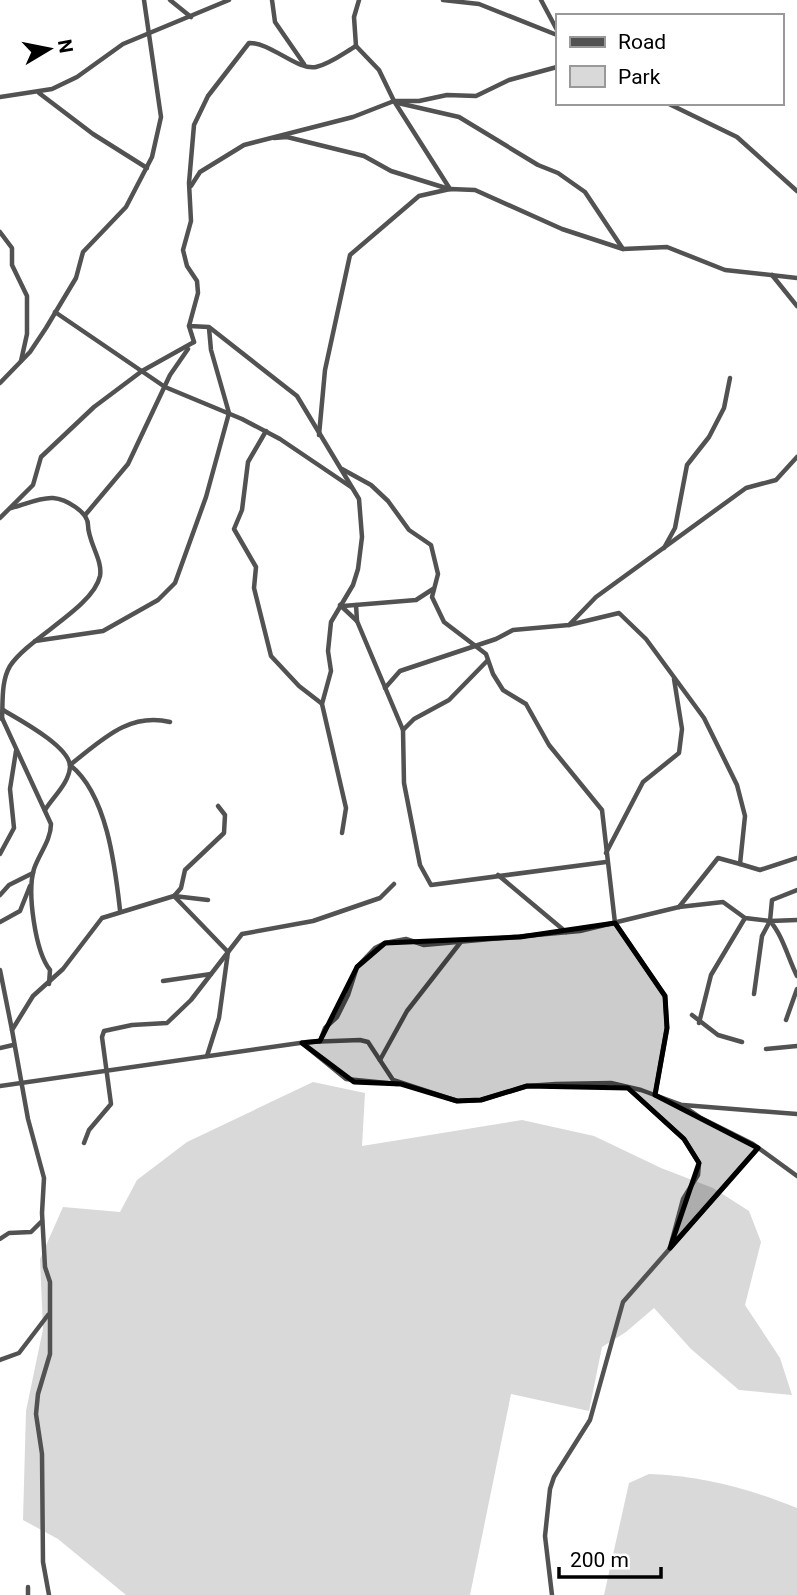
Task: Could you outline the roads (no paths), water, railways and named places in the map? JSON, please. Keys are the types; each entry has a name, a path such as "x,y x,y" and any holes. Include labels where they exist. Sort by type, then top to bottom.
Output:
{"street":[{"path":"0,383 20,362 55,312 76,278 83,252 118,219 147,168 161,117 144,0"},
{"path":"170,0 191,18"},
{"path":"0,97 38,93 64,84 107,53 229,0"},
{"path":"272,0 275,22 304,65"},
{"path":"359,0 354,17 356,46 379,70 394,101 450,189"},
{"path":"443,0 479,4 556,36"},
{"path":"541,0 556,28"},
{"path":"194,342 189,326 198,293 197,281 187,266 183,250 191,221 190,190 196,116 245,45 259,44 304,65 318,66 356,46"},
{"path":"190,190 193,180 214,161 244,145 353,117 394,101 419,101 447,95 476,96 509,80 556,68"},
{"path":"38,93 93,134 147,168"},
{"path":"394,101 426,112 459,117 538,165 558,173 585,192 623,249"},
{"path":"671,105 737,137 797,191"},
{"path":"266,138 287,137 364,156 391,171 450,189 475,190 562,229 623,249 667,247 725,270 797,278"},
{"path":"319,436 325,370 350,256 419,196 450,189"},
{"path":"0,232 12,248 12,265 27,296 27,334 20,362"},
{"path":"771,275 797,306"},
{"path":"55,312 165,387 266,431 352,487"},
{"path":"189,326 209,327 296,396 359,499 362,537 353,585 328,635 331,671 322,704 346,808 342,833"},
{"path":"35,641 103,631 158,600 175,583 206,497 229,413 211,350 209,327"},
{"path":"0,518 33,485 41,457 94,407 142,372 194,342"},
{"path":"48,985 50,970 43,961 37,942 32,882 33,873 52,827 2,715 6,673 11,664 35,641 83,601 100,579 100,568 88,539 86,514 128,464 177,360 194,342"},
{"path":"662,552 675,528 687,465 709,438 724,408 730,378"},
{"path":"266,431 248,462 242,510 234,529 256,567 254,588 271,656 299,686 322,704"},
{"path":"569,625 596,597 662,552 746,488 776,480 797,457"},
{"path":"341,469 371,485 388,501 409,530 431,545 438,574 433,589 434,607 443,622 476,645 488,660 503,690 526,704 549,745 602,810 605,819 605,855 615,923 665,996 667,1028 655,1095"},
{"path":"11,508 53,498 86,514"},
{"path":"341,606 416,600 433,589"},
{"path":"356,605 357,621 403,730 404,783 420,865 431,885 497,874 606,862"},
{"path":"341,606 357,621"},
{"path":"385,688 400,671 518,628 569,625 619,613 646,639 704,718 743,798 746,816 740,864"},
{"path":"403,730 414,719 449,700 488,660"},
{"path":"605,855 643,782 679,753 682,737 674,678"},
{"path":"2,715 43,734 91,786 105,828 120,910"},
{"path":"44,811 63,785 70,765 120,727 155,718 170,722"},
{"path":"0,854 13,828 10,789 16,750"},
{"path":"174,896 181,888 185,870 223,833 225,815 218,806"},
{"path":"679,907 718,858 760,870 797,858"},
{"path":"0,895 9,885 33,873"},
{"path":"497,874 567,933"},
{"path":"0,920 20,911 32,882"},
{"path":"84,1143 89,1130 111,1104 102,1037 104,1031 167,1023 185,1007 242,934 313,921 380,898 394,884"},
{"path":"754,994 762,936 770,921 772,901 797,890"},
{"path":"174,896 228,952"},
{"path":"12,1030 33,996 48,985 102,918 120,910 174,896 208,900"},
{"path":"320,1041 325,1028 337,1017 344,1003 357,967 375,948 402,938 424,945 567,933 679,907 723,902 745,918 797,920"},
{"path":"699,1023 711,975 745,918"},
{"path":"770,921 780,933 783,948 797,976"},
{"path":"380,1060 407,1011 461,942"},
{"path":"207,1056 219,1018 228,952"},
{"path":"0,970 28,1119 43,1169 42,1221 45,1267 50,1282 50,1354 38,1394 36,1414 41,1454 43,1562 49,1595"},
{"path":"163,981 211,974"},
{"path":"786,1020 797,989"},
{"path":"692,1016 718,1035 742,1042"},
{"path":"302,1042 346,1079 354,1082 401,1084"},
{"path":"0,1086 302,1042 368,1042 393,1080 457,1101 481,1100 527,1086 611,1083 655,1095 682,1105 758,1148 797,1176"},
{"path":"0,1048 13,1045"},
{"path":"766,1049 797,1046"},
{"path":"628,1088 684,1139 699,1163 698,1175 679,1210 670,1248"},
{"path":"682,1105 797,1114"},
{"path":"552,1595 544,1536 550,1489 554,1477 590,1420 623,1303 758,1148"},
{"path":"0,1240 9,1233 31,1232 42,1221"},
{"path":"0,1360 19,1353 48,1315"},
{"path":"27,1587 28,1595"}]}
